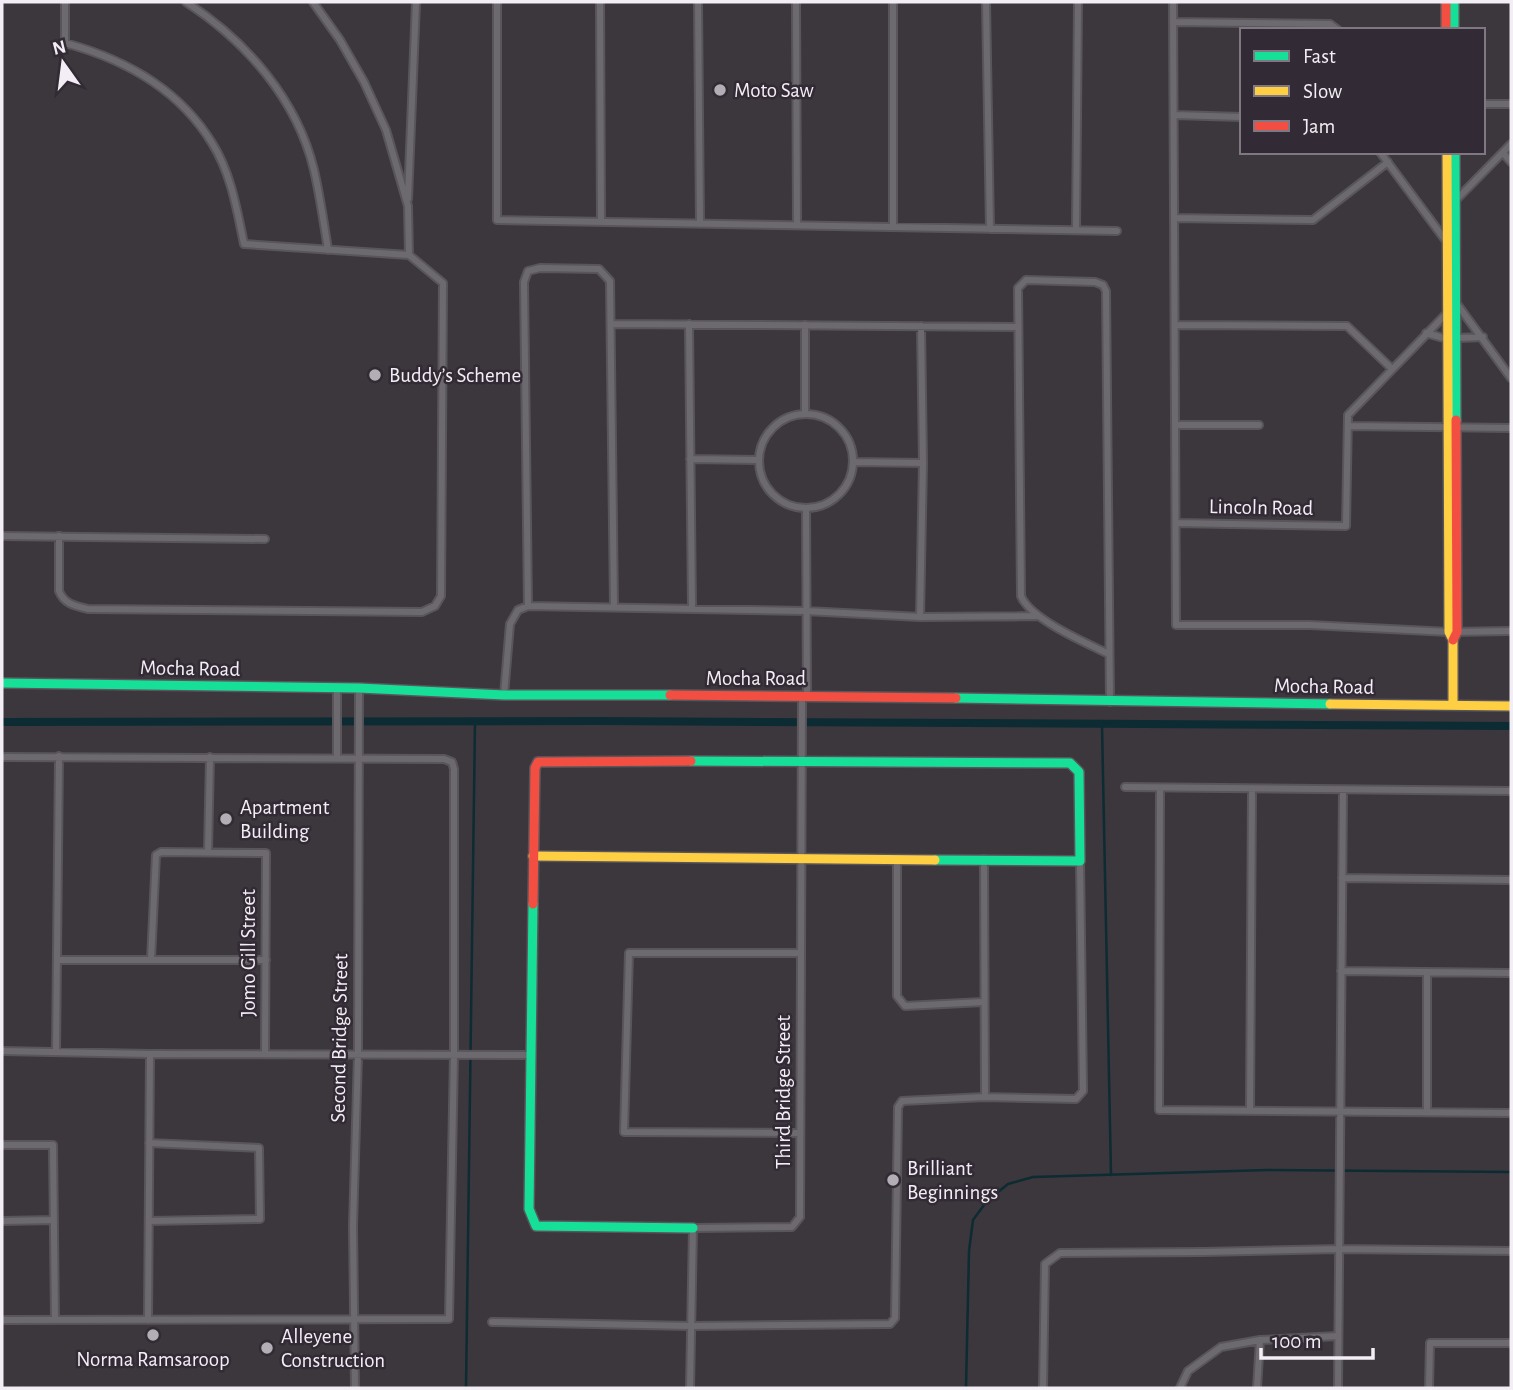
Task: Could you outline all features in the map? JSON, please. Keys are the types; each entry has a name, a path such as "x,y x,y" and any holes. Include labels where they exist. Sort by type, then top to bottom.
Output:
{"street":[{"path":"59,536 59,591 66,602 88,609 422,612 435,606 441,597 443,282 409,255 244,244 232,189 212,143 167,90 132,67 65,43 65,2"},
{"path":"186,2 215,20 248,51 277,89 302,134 314,168 328,250"},
{"path":"313,2 340,40 364,82 386,130 408,206"},
{"path":"497,2 497,220 1117,231"},
{"path":"600,2 601,222"},
{"path":"698,2 701,223"},
{"path":"796,2 797,225"},
{"path":"893,2 893,227"},
{"path":"986,2 990,229"},
{"path":"1076,230 1078,2"},
{"path":"1173,2 1176,625 1310,625 1453,635 1511,631"},
{"path":"1446,2 1446,28"},
{"path":"1454,2 1454,28"},
{"path":"409,255 408,206 416,3"},
{"path":"1173,22 1330,24 1335,28"},
{"path":"1485,104 1511,104"},
{"path":"1174,115 1240,117"},
{"path":"1455,201 1511,144"},
{"path":"1503,153 1511,162"},
{"path":"1382,154 1447,242"},
{"path":"1447,154 1447,313 1452,338"},
{"path":"1453,705 1452,338 1457,304 1455,154"},
{"path":"1174,218 1313,220 1388,162"},
{"path":"528,606 525,276 532,268 600,269 610,281 614,607"},
{"path":"1109,654 1040,616 1023,601 1020,588 1018,288 1027,280 1095,282 1104,288 1110,702"},
{"path":"1457,304 1510,374"},
{"path":"1447,313 1348,415 1348,426 1511,428"},
{"path":"612,324 1018,327"},
{"path":"689,324 692,609"},
{"path":"805,325 805,414"},
{"path":"920,617 923,463 921,326"},
{"path":"1175,326 1348,326 1391,368"},
{"path":"1426,332 1452,338 1483,337"},
{"path":"805,414 821,416 840,428 849,440 853,462 850,476 839,495 820,506 806,508 784,503 772,494 760,475 758,460 763,439 772,427 784,419 805,414"},
{"path":"1175,425 1259,425"},
{"name":"Lincoln Road","path":"1176,523 1346,526 1348,426"},
{"path":"690,459 758,460"},
{"path":"853,462 923,463"},
{"name":"Third Bridge Street","path":"701,1228 792,1227 800,1217 802,712 806,508"},
{"path":"2,536 265,539"},
{"path":"505,695 510,624 518,610 528,606 806,611 920,617 1040,616"},
{"name":"Mocha Road","path":"2,682 359,688 505,695 804,695 1110,702 1511,706"},
{"path":"337,688 337,758"},
{"name":"Second Bridge Street","path":"355,1386 353,1226 358,1055 359,688"},
{"path":"56,1052 58,756"},
{"path":"2,757 444,759 452,762 454,769 454,1054 449,1319 2,1320"},
{"path":"150,960 156,855 161,852 208,852 210,757"},
{"path":"492,1322 691,1326 890,1324 895,1318 898,1107 902,1101 985,1097 1076,1099 1083,1091 1079,772 1070,763 802,760 538,762 535,768 533,856 529,1209 536,1226 701,1228 691,1326 690,1388"},
{"path":"1125,788 1511,791"},
{"path":"1160,788 1159,1110 1511,1113"},
{"path":"1250,1111 1252,790"},
{"path":"1338,1388 1343,791"},
{"name":"Jomo Gill Street","path":"208,852 266,853 265,1054"},
{"path":"533,856 1080,861"},
{"path":"985,859 985,1097"},
{"path":"897,860 897,996 905,1006 983,1002"},
{"path":"1342,878 1511,880"},
{"path":"800,953 629,953 624,1132 800,1133"},
{"path":"57,960 266,960"},
{"path":"1341,971 1511,973"},
{"path":"1427,972 1427,1112"},
{"path":"2,1051 531,1055"},
{"path":"148,1320 150,1054"},
{"path":"149,1143 259,1148 260,1219 149,1221"},
{"path":"2,1145 53,1145 55,1320"},
{"path":"2,1221 54,1220"},
{"path":"1043,1388 1045,1264 1060,1253 1339,1249 1511,1251"},
{"path":"1180,1388 1188,1371 1221,1346 1260,1340 1338,1336"},
{"path":"1257,1388 1260,1340"},
{"path":"1429,1388 1430,1343 1511,1343"}],"waterway":[{"path":"466,1388 475,721"},
{"path":"2,722 597,721 1511,726"},
{"path":"1102,725 1111,1175"},
{"path":"966,1388 969,1251 973,1220 987,1201 1008,1184 1033,1177 1267,1170 1511,1172"},
{"path":"2,1388 19,1388"}],"traffic: fast":[{"path":"1454,2 1454,28"},
{"path":"1455,154 1456,420"},
{"path":"2,683 359,688 504,695 670,695"},
{"path":"956,698 1330,704"},
{"path":"691,761 1070,763 1079,772 1080,861 935,860"},
{"path":"533,904 529,1209 536,1226 693,1228"}],"traffic: slow":[{"path":"1447,154 1449,632 1453,640 1453,705"},
{"path":"1330,704 1511,706"},
{"path":"533,856 935,860"}],"traffic: jam":[{"path":"1446,2 1446,28"},
{"path":"1453,640 1457,632 1456,420"},
{"path":"670,695 956,698"},
{"path":"533,904 535,768 538,762 691,761"}],"place":[{"name":"Moto Saw","path":"720,90"},
{"name":"Buddy’s Scheme","path":"375,375"},
{"name":"Apartment Building","path":"226,819"},
{"name":"Brilliant Beginnings","path":"893,1180"},
{"name":"Norma Ramsaroop","path":"153,1335"},
{"name":"Alleyene Construction","path":"267,1348"}]}
